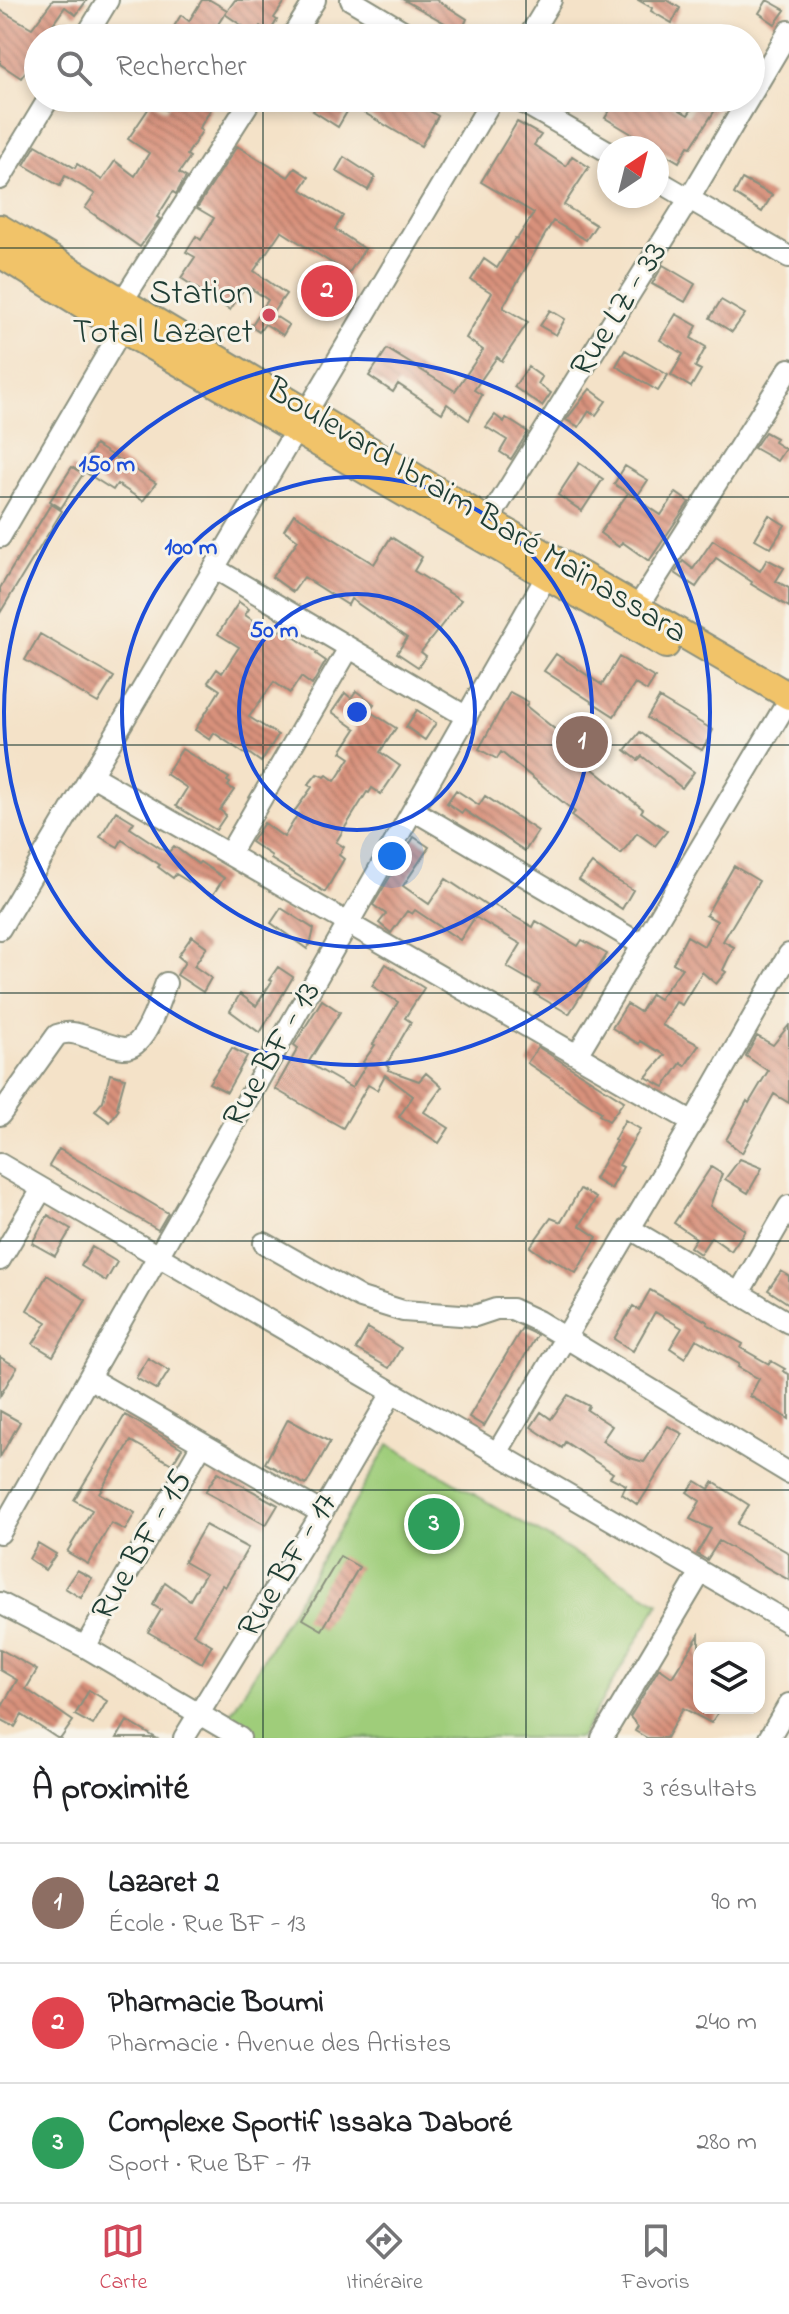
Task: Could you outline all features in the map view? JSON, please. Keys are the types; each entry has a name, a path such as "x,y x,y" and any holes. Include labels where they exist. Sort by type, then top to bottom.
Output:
{"main road":[{"name":"Boulevard Ibraim Baré Maïnassara","path":"0,228 122,302 301,421 546,577 786,698"},
{"name":"Boulevard Ibraim Baré Maïnassara","path":"0,254 122,329 488,521 786,698"}],"street":[{"path":"93,24 108,0"},
{"path":"300,24 315,0"},
{"path":"351,0 391,24"},
{"path":"536,24 551,0"},
{"name":"Rue LZ - 33","path":"765,71 789,31"},
{"path":"0,179 41,112"},
{"path":"122,302 243,112"},
{"path":"0,929 485,112"},
{"path":"539,112 597,145"},
{"name":"Rue LZ - 33","path":"488,521 741,112"},
{"path":"669,187 789,257"},
{"path":"0,537 122,329"},
{"path":"637,608 789,369"},
{"path":"214,568 467,717"},
{"name":"Rue BF - 13","path":"0,1533 546,577"},
{"path":"229,854 349,648"},
{"path":"577,1055 786,698"},
{"path":"91,775 693,1122"},
{"path":"413,810 642,945"},
{"path":"497,1453 789,954"},
{"path":"0,1115 57,1035 65,1032 77,1034 125,1048 135,1045 145,1033 166,983"},
{"path":"0,1164 789,1623"},
{"path":"0,1260 42,1189"},
{"path":"739,1293 789,1206"},
{"path":"629,1228 789,1323"},
{"path":"264,1243 361,1298 403,1311 475,1316 496,1309 512,1309 538,1321 789,1473"},
{"path":"89,1378 322,1513"},
{"name":"Rue BF - 17","path":"184,1738 392,1393"},
{"name":"Rue BF - 15","path":"85,1647 202,1444"},
{"path":"602,1738 701,1572"},
{"path":"0,1603 85,1647 240,1738"},
{"path":"769,1738 789,1704"}],"green space":[{"path":"389,1444 659,1603 580,1738 260,1738 228,1719"}],"building":[{"path":"53,0 87,0 76,15 65,7 53,24 35,24"},
{"path":"202,0 210,0 227,10 218,24 176,24 181,15 189,21"},
{"path":"235,0 286,0 274,18 277,20 275,24 240,24 225,14"},
{"path":"404,0 437,0 467,19 465,24 447,24"},
{"path":"638,0 667,0 680,8 672,23"},
{"path":"767,0 785,10 775,24 759,13"},
{"path":"0,10 25,24 24,74 21,78 0,64"},
{"path":"146,112 209,112 187,155 190,157 179,173 186,177 176,194 173,192 157,217 160,219 140,247 85,208 95,194 65,176 60,186 24,165 36,145 75,168 77,164 102,180 115,161 135,176 149,153 128,139"},
{"path":"315,112 347,112 338,127"},
{"path":"363,112 431,112 438,116 421,146"},
{"path":"609,112 683,112 688,115 690,112 714,112 679,162 669,156 669,136 635,136 605,118"},
{"path":"517,122 541,135 534,145 566,166 572,156 589,167 564,205 596,225 586,240 553,221 504,305 504,308 528,322 502,361 497,357 474,390 482,395 469,420 447,404 442,413 398,384 393,392 369,376 387,349 455,391 483,350 466,338 492,293 471,280 484,259 497,268 534,213 481,182"},
{"path":"237,146 288,177 295,168 309,177 301,189 343,216 335,229 365,249 340,286 328,314 314,305 338,267 281,231 254,271 286,294 272,314 289,325 283,335 265,324 259,332 251,326 268,300 246,285 230,310 181,278 195,257 186,252 196,236 201,240 214,218 197,208"},
{"path":"344,157 375,177 368,190 336,171"},
{"path":"742,179 772,195 762,212 734,194"},
{"path":"663,265 695,284 685,302 652,284"},
{"path":"721,300 745,314 732,332 710,318"},
{"path":"550,310 565,319 556,335 540,326"},
{"path":"676,314 697,326 691,338 706,347 695,367 701,370 691,387 671,375 683,354 660,340"},
{"path":"625,350 668,375 658,391 616,366"},
{"path":"528,367 542,377 538,384 551,393 542,406 514,387"},
{"path":"590,389 606,401 596,415 589,411 579,427 566,420"},
{"path":"495,415 528,432 511,459 500,452 507,440 486,427"},
{"path":"765,432 776,438 774,442 785,449 777,461 754,448"},
{"path":"95,445 156,483 143,501 117,484 113,490 80,469"},
{"path":"579,463 603,479 582,511 558,495"},
{"path":"625,466 648,480 636,498 614,484"},
{"path":"72,467 83,474 61,508 50,501"},
{"path":"628,493 661,515 676,493 689,502 649,561 622,542 619,547 600,533"},
{"path":"51,504 62,511 0,613 0,588"},
{"path":"294,514 374,564 391,537 422,557 414,571 461,600 421,652 426,656 418,667 397,653 407,638 351,599 348,605 304,577 293,592 272,577 298,540 284,530"},
{"path":"769,515 785,525 771,548 755,539"},
{"path":"713,540 760,571 767,559 784,568 776,581 789,588 789,607 716,558 696,587 675,573 683,561 693,569"},
{"path":"239,602 249,609 245,615 270,632 283,630 326,661 312,685 301,677 290,693 274,682 249,717 278,735 261,762 214,733 210,740 195,730 220,690 208,682 217,669 222,673 239,647 218,634"},
{"path":"40,634 114,677 98,703 25,660"},
{"path":"556,654 602,685 619,657 655,678 647,691 635,684 614,716 544,671"},
{"path":"356,691 374,704 369,711 396,728 380,752 400,766 381,794 372,788 367,792 336,842 344,847 339,855 344,859 325,892 271,859 272,856 251,842 264,823 284,837 298,814 294,812 312,787 308,785 317,774 327,775 335,781 350,758 341,752 356,729 332,712 345,693 351,698"},
{"path":"510,692 528,702 526,706 592,759 588,765 667,831 655,846 637,833 621,854 571,816 575,812 501,752 497,759 479,749"},
{"path":"659,698 713,730 702,750 647,718"},
{"path":"417,710 436,723 425,740 406,727"},
{"path":"640,732 694,772 682,788 642,756 638,760 625,750"},
{"path":"182,749 229,778 228,786 234,790 220,810 226,815 216,830 176,806 187,788 166,774"},
{"path":"456,790 479,805 485,796 538,831 525,851 464,810 462,813 447,803"},
{"path":"116,811 134,822 130,828 168,853 174,846 224,878 212,896 176,874 173,878 158,867 160,865 122,840 118,847 100,837"},
{"path":"414,837 429,847 403,886 429,904 446,879 490,908 492,904 533,927 536,921 578,946 582,940 607,954 569,1014 535,994 540,986 507,967 521,944 475,917 460,940 415,910 412,914 407,911 391,933 379,923 386,914 373,905"},
{"path":"592,863 633,890 622,909 579,880"},
{"path":"734,866 759,881 723,941 734,947 723,970 726,972 716,984 702,972 682,1005 676,1002 662,1025 699,1045 685,1066 681,1063 664,1087 646,1077 665,1055 612,1028 627,1004 640,1012 651,994 659,999 682,968 673,963 687,936 704,946 717,921 706,915"},
{"path":"281,908 314,929 307,949 271,923"},
{"path":"192,936 207,947 194,966 211,978 203,992 177,975 185,962 178,956"},
{"path":"386,964 424,988 405,1018 411,1022 386,1065 388,1070 419,1081 426,1073 442,1087 424,1112 449,1128 439,1143 399,1117 413,1096 385,1075 377,1090 368,1085 343,1128 275,1089 298,1048 294,1045 322,1000 340,1012 308,1063 352,1088 366,1065 363,1062 398,1002 372,986"},
{"path":"278,967 293,977 260,1033 230,1011 240,994 256,1006"},
{"path":"789,1025 789,1103 774,1094 742,1153 726,1140 768,1071 746,1056 757,1036 773,1045"},
{"path":"538,1047 624,1101 609,1121 599,1115 601,1112 527,1063"},
{"path":"232,1048 247,1056 227,1092 209,1083"},
{"path":"110,1074 125,1078 119,1109 110,1122 95,1111 103,1101"},
{"path":"625,1120 640,1129 619,1165 623,1167 611,1189 594,1179"},
{"path":"59,1149 168,1213 158,1230 49,1166"},
{"path":"740,1159 762,1168 748,1193 725,1179"},
{"path":"711,1167 722,1174 710,1206 745,1230 731,1251 711,1237 700,1254 690,1247 696,1238 674,1223"},
{"path":"580,1189 596,1198 580,1226 597,1237 576,1273 530,1247 551,1218 561,1222"},
{"path":"48,1215 71,1229 55,1256 32,1243"},
{"path":"92,1247 117,1262 106,1281 81,1266"},
{"path":"781,1271 789,1276 789,1304 768,1290"},
{"path":"47,1275 86,1300 53,1356 33,1344 47,1322 27,1310"},
{"path":"650,1290 743,1344 741,1348 785,1369 783,1371 789,1374 789,1419 750,1396 759,1379 738,1367 739,1364 696,1339 685,1358 670,1348 682,1328 655,1312 633,1351 614,1339 633,1306 639,1310"},
{"path":"368,1328 401,1348 389,1368 356,1349"},
{"path":"522,1328 537,1335 484,1426 469,1417"},
{"path":"0,1357 17,1367 0,1396"},
{"path":"148,1358 169,1371 157,1390 136,1378"},
{"path":"568,1395 589,1406 587,1410 612,1426 602,1441 627,1457 644,1462 668,1426 683,1434 638,1505 622,1494 626,1485 610,1477 613,1473 565,1442 562,1448 531,1427 541,1412 551,1419"},
{"path":"0,1411 20,1422 0,1457"},
{"path":"125,1415 182,1448 172,1464 131,1441 99,1493 135,1513 125,1530 111,1523 88,1564 67,1552 92,1510 74,1500"},
{"path":"288,1419 330,1442 306,1485 265,1463"},
{"path":"218,1472 278,1505 266,1525 205,1492"},
{"path":"696,1481 709,1489 713,1482 749,1505 737,1524 789,1553 789,1580 719,1541 707,1560 697,1554 711,1529 690,1519 700,1501 687,1492"},
{"path":"205,1525 248,1548 193,1634 212,1645 202,1663 148,1632 161,1610 153,1605 165,1582 190,1600 205,1574 184,1562"},
{"path":"38,1543 56,1554 45,1570 29,1559"},
{"path":"340,1556 359,1567 322,1630 303,1619"},
{"path":"77,1570 92,1578 81,1598 65,1588"},
{"path":"693,1644 693,1713 683,1708 666,1738 647,1738 635,1731 638,1726 630,1717 659,1668 672,1677"},
{"path":"0,1649 37,1670 26,1689 73,1721 61,1738 22,1715 15,1727 0,1719 0,1710 17,1680 0,1670"},
{"path":"89,1690 107,1701 93,1725 75,1715"},
{"path":"694,1714 717,1714 711,1723"},
{"path":"127,1721 156,1738 117,1738"}],"place":[{"name":"Pharmacie Boumi","path":"327,291"},
{"name":"Station Total Lazaret","path":"269,315"},
{"name":"Lazaret 2","path":"582,742"},
{"name":"Complexe Sportif Issaka Daboré","path":"434,1524"}]}
